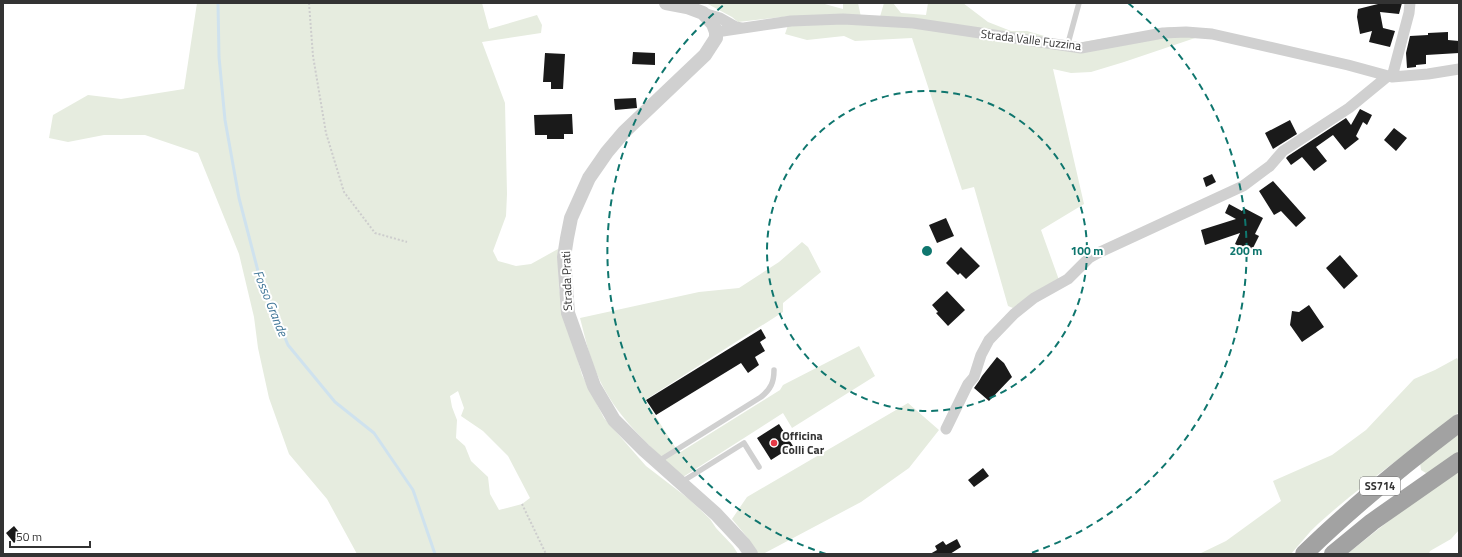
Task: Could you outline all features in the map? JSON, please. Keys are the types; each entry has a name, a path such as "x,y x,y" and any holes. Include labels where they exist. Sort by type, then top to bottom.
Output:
{"highway":[{"name":"SS714","path":"1304,554 1338,522 1408,462 1459,423"},
{"name":"SS714","path":"1333,554 1372,522 1459,461"}],"street":[{"path":"666,3 687,7 720,18 736,27 742,28"},
{"path":"946,429 968,384 974,376 981,355 989,340 1000,327 1034,298 1068,279 1089,258 1098,253 1244,186 1270,166 1283,151 1349,108 1390,77 1409,13 1410,3"},
{"path":"703,13 713,24 716,32"},
{"name":"Strada Valle Fuzzina","path":"716,32 791,21 843,19 913,23 1066,47 1081,48 1163,33 1186,32 1212,34 1348,65 1390,77 1428,74 1459,69"},
{"name":"Strada Valle Fuzzina","path":"704,55 742,28"},
{"name":"Strada Prati","path":"716,32 714,42 704,55 624,132 607,152 589,178 571,218 564,257 568,313 594,386 614,420 657,462 716,514 744,544 751,554"}],"lane":[{"path":"1066,47 1079,3"},
{"path":"657,462 762,397 769,390 774,380 774,370"},
{"path":"680,483 744,443 759,467"}],"path":[{"path":"309,3 313,56 326,133 344,192 376,233 407,242"},
{"path":"522,504 546,554"}],"shaded area":[{"path":"197,3 482,3 489,29 537,15 542,25 541,33 482,42 505,103 506,216 493,251 498,261 516,266 531,264 558,249 559,289 572,339 582,375 604,418 646,466 689,499 710,519 738,554 357,554 327,499 289,454 269,398 258,348 254,317 239,254 198,153 145,135 104,135 68,142 49,138 53,115 88,95 121,99 184,89","holes":["458,391 464,408 461,416 483,431 508,456 530,498 522,504 499,510 490,494 488,477 471,461 465,446 456,438 457,420 450,396"]},
{"path":"706,3 821,3 843,9 843,3 858,3 861,17 879,20 884,3 893,3 901,13 926,15 928,3 963,3 988,22 1011,31 1027,31 1072,44 1170,27 1198,37 1091,72 1071,73 1053,69 1084,204 1041,230 1059,280 1013,308 1008,306 974,187 962,190 912,38 855,41 844,36 807,40 785,34 791,16 738,22 732,17"},
{"path":"802,242 808,247 821,272 783,303 783,312 645,400 679,453 780,390 783,385 859,346 875,376 792,428 783,413 683,477 634,430 613,404 594,367 580,318 699,292 739,288 779,262"},
{"path":"1457,358 1459,362 1459,412 1335,509 1314,527 1291,554 1199,554 1226,541 1281,501 1273,481 1332,455 1366,430 1414,379"},
{"path":"908,403 939,430 909,468 861,502 763,554 758,554 747,537 732,519 747,497"},
{"path":"1459,432 1459,456 1431,472 1426,473 1421,470 1420,463"},
{"path":"1459,471 1459,530 1451,539 1430,551 1429,554 1347,554 1395,516"}],"building":[{"path":"1382,3 1402,3 1399,14 1380,12 1383,28 1395,31 1390,47 1369,42 1372,31 1360,34 1357,17 1358,9"},
{"path":"1448,32 1448,40 1459,41 1459,53 1426,55 1426,64 1407,68 1406,53 1410,36"},
{"path":"633,52 655,53 655,65 632,64"},
{"path":"545,53 565,54 563,89 551,89 551,82 543,82"},
{"path":"636,98 637,108 615,110 614,99"},
{"path":"1360,109 1372,115 1367,125 1363,122 1356,136 1359,139 1345,150 1333,135 1316,147 1327,161 1314,171 1302,157 1291,165 1286,158 1288,156 1346,118 1351,125"},
{"path":"572,114 573,134 564,134 564,139 547,139 547,135 535,135 534,115"},
{"path":"1290,120 1297,134 1273,149 1265,133"},
{"path":"1394,128 1407,138 1396,151 1384,140"},
{"path":"1212,174 1216,182 1206,187 1203,178"},
{"path":"1273,181 1306,218 1296,227 1281,211 1274,215 1259,191"},
{"path":"1229,204 1242,211 1244,208 1263,218 1255,234 1259,236 1251,252 1235,244 1240,233 1205,245 1201,230 1236,219 1225,213"},
{"path":"946,218 954,236 937,243 929,225"},
{"path":"961,247 980,266 966,279 960,273 958,275 946,263"},
{"path":"1340,255 1358,276 1344,289 1326,268"},
{"path":"947,291 965,310 948,326 936,313 938,312 932,305"},
{"path":"1309,305 1324,327 1302,342 1290,325 1292,311 1299,312"},
{"path":"761,329 766,338 760,342 765,351 755,357 759,365 748,373 741,363 656,415 646,400"},
{"path":"997,357 1004,363 1012,377 989,401 974,388"},
{"path":"779,424 793,446 771,460 757,438"},
{"path":"983,468 989,476 974,487 968,480"},
{"path":"14,526 22,536 14,543 6,533"},
{"path":"957,539 961,547 950,554 930,554 937,550 935,546 943,541 946,545"}],"waterway":[{"name":"Fosso Grande","path":"218,3 219,57 225,120 239,198 260,279 288,345 335,402 374,433 413,490 435,554"}],"place":[{"name":"Officina Colli Car","path":"774,443"}]}
